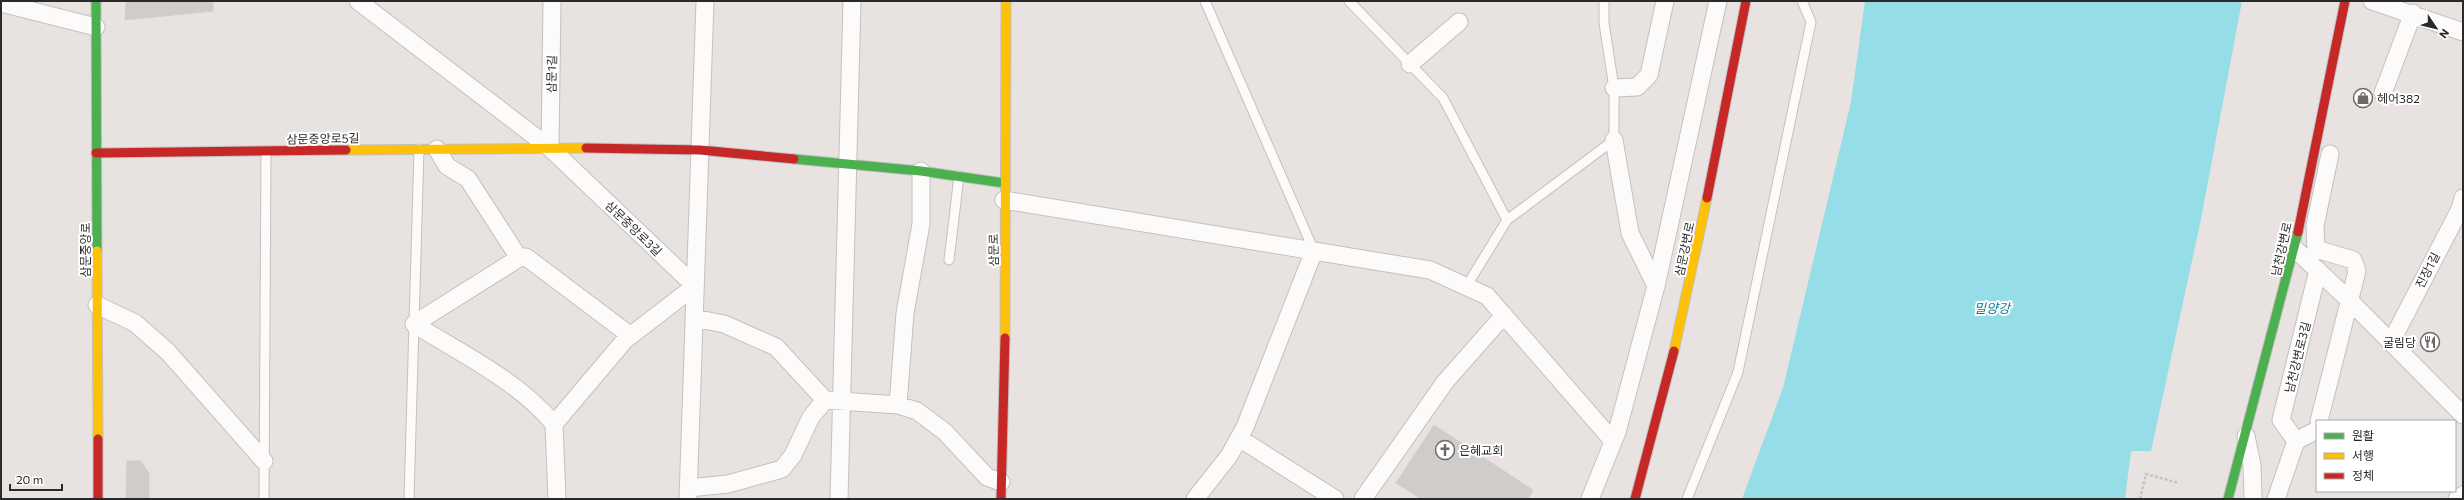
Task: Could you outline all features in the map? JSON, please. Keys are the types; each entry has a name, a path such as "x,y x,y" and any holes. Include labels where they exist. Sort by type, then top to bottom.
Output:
{"street":[{"name":"삼문중앙로","path":"96,1 98,499"},
{"name":"삼문중앙로3길","path":"358,1 550,148 695,286"},
{"name":"삼문1길","path":"550,148 552,1"},
{"path":"705,1 688,494 782,469 793,455 811,417 825,400"},
{"path":"839,499 850,164 852,1"},
{"name":"삼문로","path":"1001,499 1006,282 1004,183 1006,1"},
{"path":"1614,88 1637,87 1649,75 1665,1"},
{"path":"1590,499 1613,441 1656,286 1718,1"},
{"name":"삼문강변로","path":"1635,499 1651,443 1683,310 1746,1"},
{"name":"남천강변로","path":"2228,499 2295,249 2345,1"},
{"path":"2372,1 2413,13 2463,32"},
{"path":"1,3 96,27"},
{"path":"2383,93 2413,13"},
{"path":"1410,64 1459,22"},
{"path":"1614,140 1630,233 1656,286"},
{"name":"삼문중앙로5길","path":"96,153 550,148 700,150 921,171 1004,183"},
{"path":"437,149 447,166 468,179 520,258"},
{"path":"2319,420 2357,271 2353,260 2316,249 2315,226 2330,154"},
{"path":"898,405 905,313 921,224 921,171"},
{"name":"진장1길","path":"2391,342 2460,209 2463,198"},
{"path":"1004,200 1430,270 1487,296 1613,441"},
{"path":"2295,249 2349,300 2463,414"},
{"path":"1195,499 1229,456 1239,438 1314,251"},
{"path":"557,499 554,424 541,408 510,383 414,324 520,258 526,257 631,336"},
{"name":"남천강변로3길","path":"2296,441 2281,420 2318,270"},
{"path":"554,424 631,336 695,286"},
{"path":"97,305 135,323 168,352 264,461"},
{"path":"1362,499 1445,382 1504,315"},
{"path":"694,318 724,324 776,347 825,400 898,405 917,411 945,432 987,477 1001,482"},
{"path":"2276,499 2296,441 2316,431"},
{"path":"2246,434 2252,465 2253,499"},
{"path":"1239,438 1335,499"},
{"path":"2457,499 2463,495"}],"lane":[{"path":"1205,1 1314,251"},
{"path":"1349,1 1444,98 1507,220"},
{"path":"1466,287 1507,220 1614,140 1614,88 1604,23 1604,1"},
{"path":"1687,499 1738,372 1811,22 1802,1"},
{"path":"409,499 419,149"},
{"path":"264,499 266,151"},
{"path":"948,260 959,176"}],"path":[{"path":"2140,499 2146,474 2180,483"}],"water":[{"name":"밀양강","path":"1865,1 2242,1 2201,219 2151,451 2131,451 2125,499 1742,499 1783,388 1851,102"}],"building":[{"path":"126,1 213,1 213,11 125,20"},
{"name":"은혜교회","path":"1434,425 1533,490 1528,499 1421,499 1396,483"},
{"path":"127,461 141,461 149,474 149,499 126,499"}],"traffic: fast":[{"path":"96,1 97,251"},
{"path":"794,159 921,171 1004,183"},
{"path":"2228,499 2298,232"}],"traffic: slow":[{"path":"1005,338 1006,1"},
{"path":"346,150 586,148"},
{"path":"1674,351 1707,198"},
{"path":"97,251 98,439"}],"traffic: jam":[{"path":"1707,198 1746,1"},
{"path":"2298,232 2345,1"},
{"path":"586,148 700,150 794,159"},
{"path":"96,153 346,150"},
{"path":"1001,499 1005,338"},
{"path":"1635,499 1674,351"},
{"path":"98,439 98,499"}],"place":[{"name":"헤어382","path":"2363,98"},
{"name":"굴림당","path":"2430,342"},
{"name":"은혜교회","path":"1445,450"}]}
